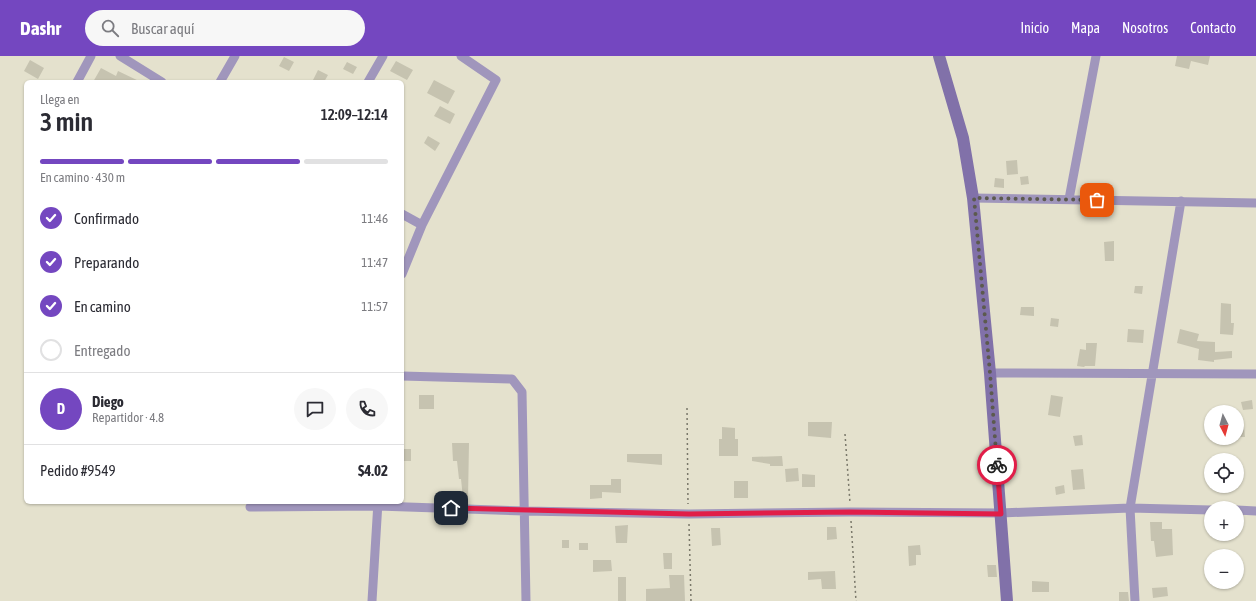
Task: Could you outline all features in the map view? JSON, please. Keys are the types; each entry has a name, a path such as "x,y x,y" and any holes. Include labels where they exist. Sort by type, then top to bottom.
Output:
{"street":[{"path":"78,80 91,56"},
{"path":"120,56 159,80"},
{"path":"221,80 235,56"},
{"path":"369,80 383,56"},
{"path":"404,269 422,225 496,80 461,56"},
{"path":"939,56 963,138 974,198 990,373 1007,601"},
{"path":"1069,199 1096,56"},
{"path":"974,198 1256,203"},
{"path":"1135,601 1130,508 1181,201"},
{"path":"404,215 422,225"},
{"path":"990,373 1256,374"},
{"path":"404,376 512,379 522,392 526,601"},
{"path":"250,507 378,504 524,511 689,514 850,512 1001,514 1130,508 1204,510"},
{"path":"372,601 378,504"},
{"path":"1244,510 1256,511"}],"building":[{"path":"1177,56 1210,56 1208,65 1191,61 1189,69 1175,66"},
{"path":"284,57 294,62 289,71 279,66"},
{"path":"30,60 44,68 38,79 24,71"},
{"path":"396,61 413,70 407,80 390,71"},
{"path":"347,62 357,67 353,74 343,69"},
{"path":"101,68 116,76 118,71 137,80 94,80"},
{"path":"318,70 328,75 325,80 313,80"},
{"path":"434,80 455,91 448,104 427,93"},
{"path":"440,106 455,114 450,124 434,116"},
{"path":"428,136 440,143 435,151 424,143"},
{"path":"1017,160 1018,174 1007,175 1006,161"},
{"path":"1028,176 1029,184 1021,185 1020,177"},
{"path":"995,178 1004,179 1004,188 994,187"},
{"path":"1114,241 1114,261 1105,261 1104,242"},
{"path":"1135,286 1143,286 1142,294 1134,293"},
{"path":"1221,303 1231,304 1231,323 1234,323 1233,335 1220,334"},
{"path":"1021,307 1034,307 1034,316 1020,315"},
{"path":"1051,318 1059,319 1058,327 1050,326"},
{"path":"1128,329 1144,330 1143,343 1127,342"},
{"path":"1180,329 1199,334 1197,341 1215,342 1215,352 1232,351 1232,358 1214,360 1214,362 1198,360 1199,349 1177,343"},
{"path":"1086,343 1097,343 1095,366 1077,366 1080,349 1086,350"},
{"path":"419,395 434,395 434,409 419,409"},
{"path":"1051,395 1063,397 1060,417 1048,415"},
{"path":"1252,400 1253,409 1244,410 1244,405 1242,405 1241,402"},
{"path":"808,422 832,422 831,438 808,436"},
{"path":"722,427 735,428 735,439 738,439 738,456 719,456 719,439 722,439"},
{"path":"1082,435 1083,445 1075,446 1073,436"},
{"path":"452,443 469,443 468,498 463,498 457,461 453,461"},
{"path":"404,449 411,449 411,461 404,461"},
{"path":"627,454 662,454 662,465 627,462"},
{"path":"782,456 783,466 770,466 770,464 752,461 752,457"},
{"path":"798,468 799,481 786,482 785,469"},
{"path":"1083,469 1085,489 1073,490 1071,470"},
{"path":"802,474 815,475 815,487 802,487"},
{"path":"611,479 621,479 621,493 602,492 602,498 590,499 590,485 611,485"},
{"path":"734,481 748,481 748,498 734,498"},
{"path":"1064,485 1065,493 1056,495 1055,487"},
{"path":"1150,522 1162,522 1162,529 1172,529 1173,555 1156,557 1154,541 1151,541"},
{"path":"628,525 627,543 616,543 615,526"},
{"path":"827,527 836,527 837,539 827,540"},
{"path":"711,528 720,528 721,545 712,546"},
{"path":"562,540 569,540 569,548 562,548"},
{"path":"579,543 588,543 588,550 579,550"},
{"path":"920,545 921,555 916,555 916,565 909,566 908,546"},
{"path":"663,553 672,553 672,569 664,569"},
{"path":"593,560 611,560 612,571 593,572"},
{"path":"987,565 996,565 997,577 988,577"},
{"path":"835,571 836,589 822,589 821,579 808,580 808,572"},
{"path":"669,575 684,575 685,601 646,601 646,589 670,588"},
{"path":"618,577 626,577 626,601 618,601"},
{"path":"1032,581 1049,582 1049,592 1032,592"},
{"path":"1167,587 1168,596 1153,598 1152,588"},
{"path":"1119,592 1128,592 1129,601 1119,601"}],"way so far":[{"path":"997,465 974,198 1097,200"}],"route":[{"path":"451,508 689,514 850,512 1001,514 997,465"}]}
